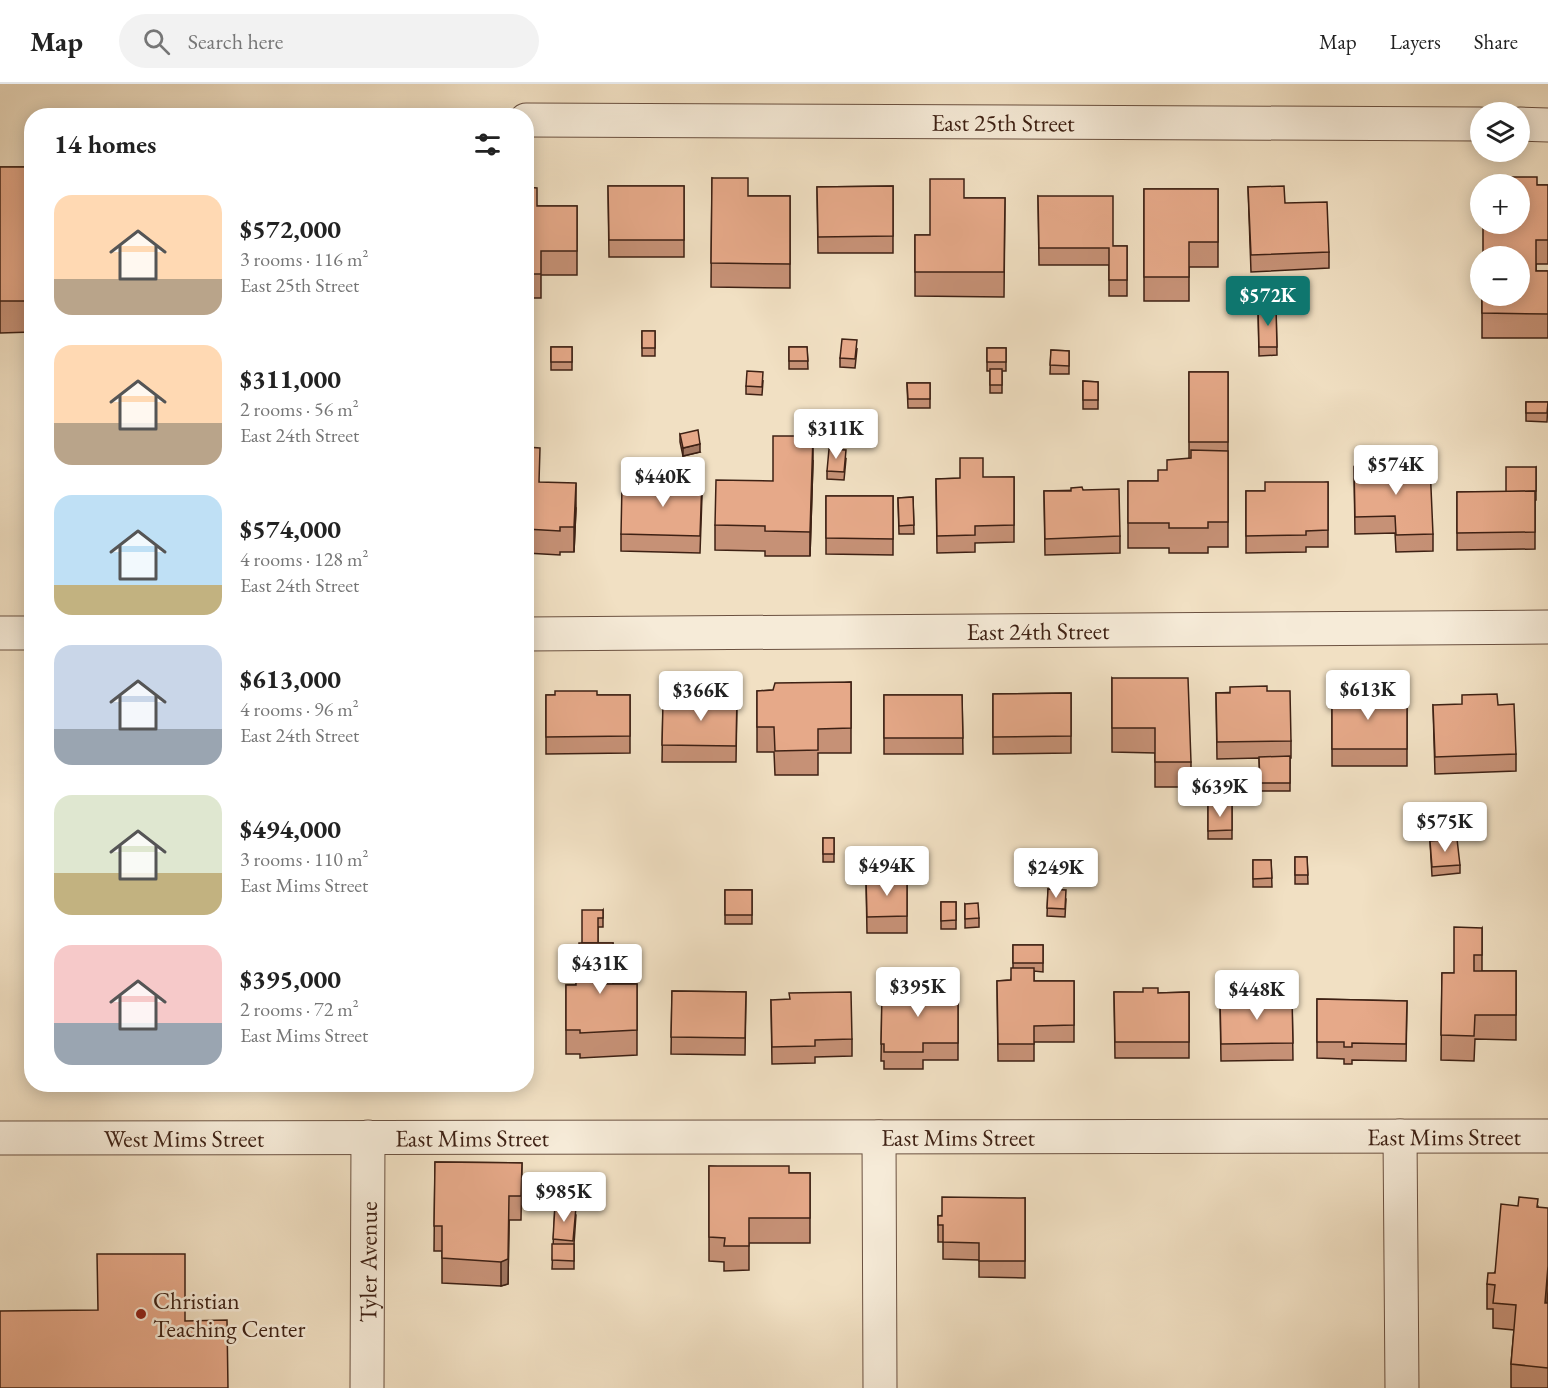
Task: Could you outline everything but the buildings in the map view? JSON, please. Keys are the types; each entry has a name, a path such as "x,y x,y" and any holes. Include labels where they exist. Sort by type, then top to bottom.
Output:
{"street":[{"name":"East 25th Street","path":"534,120 1470,124"},
{"path":"1530,124 1548,124"},
{"name":"East 24th Street","path":"534,634 1548,627"},
{"path":"0,633 24,633"},
{"path":"1400,1136 1402,1388"},
{"name":"East Mims Street","path":"368,1137 1548,1136"},
{"name":"West Mims Street","path":"0,1138 368,1137"},
{"name":"Tyler Avenue","path":"367,1388 368,1137"},
{"path":"879,1137 880,1388"}],"place":[{"name":"Christian Teaching Center","path":"141,1314"}]}
